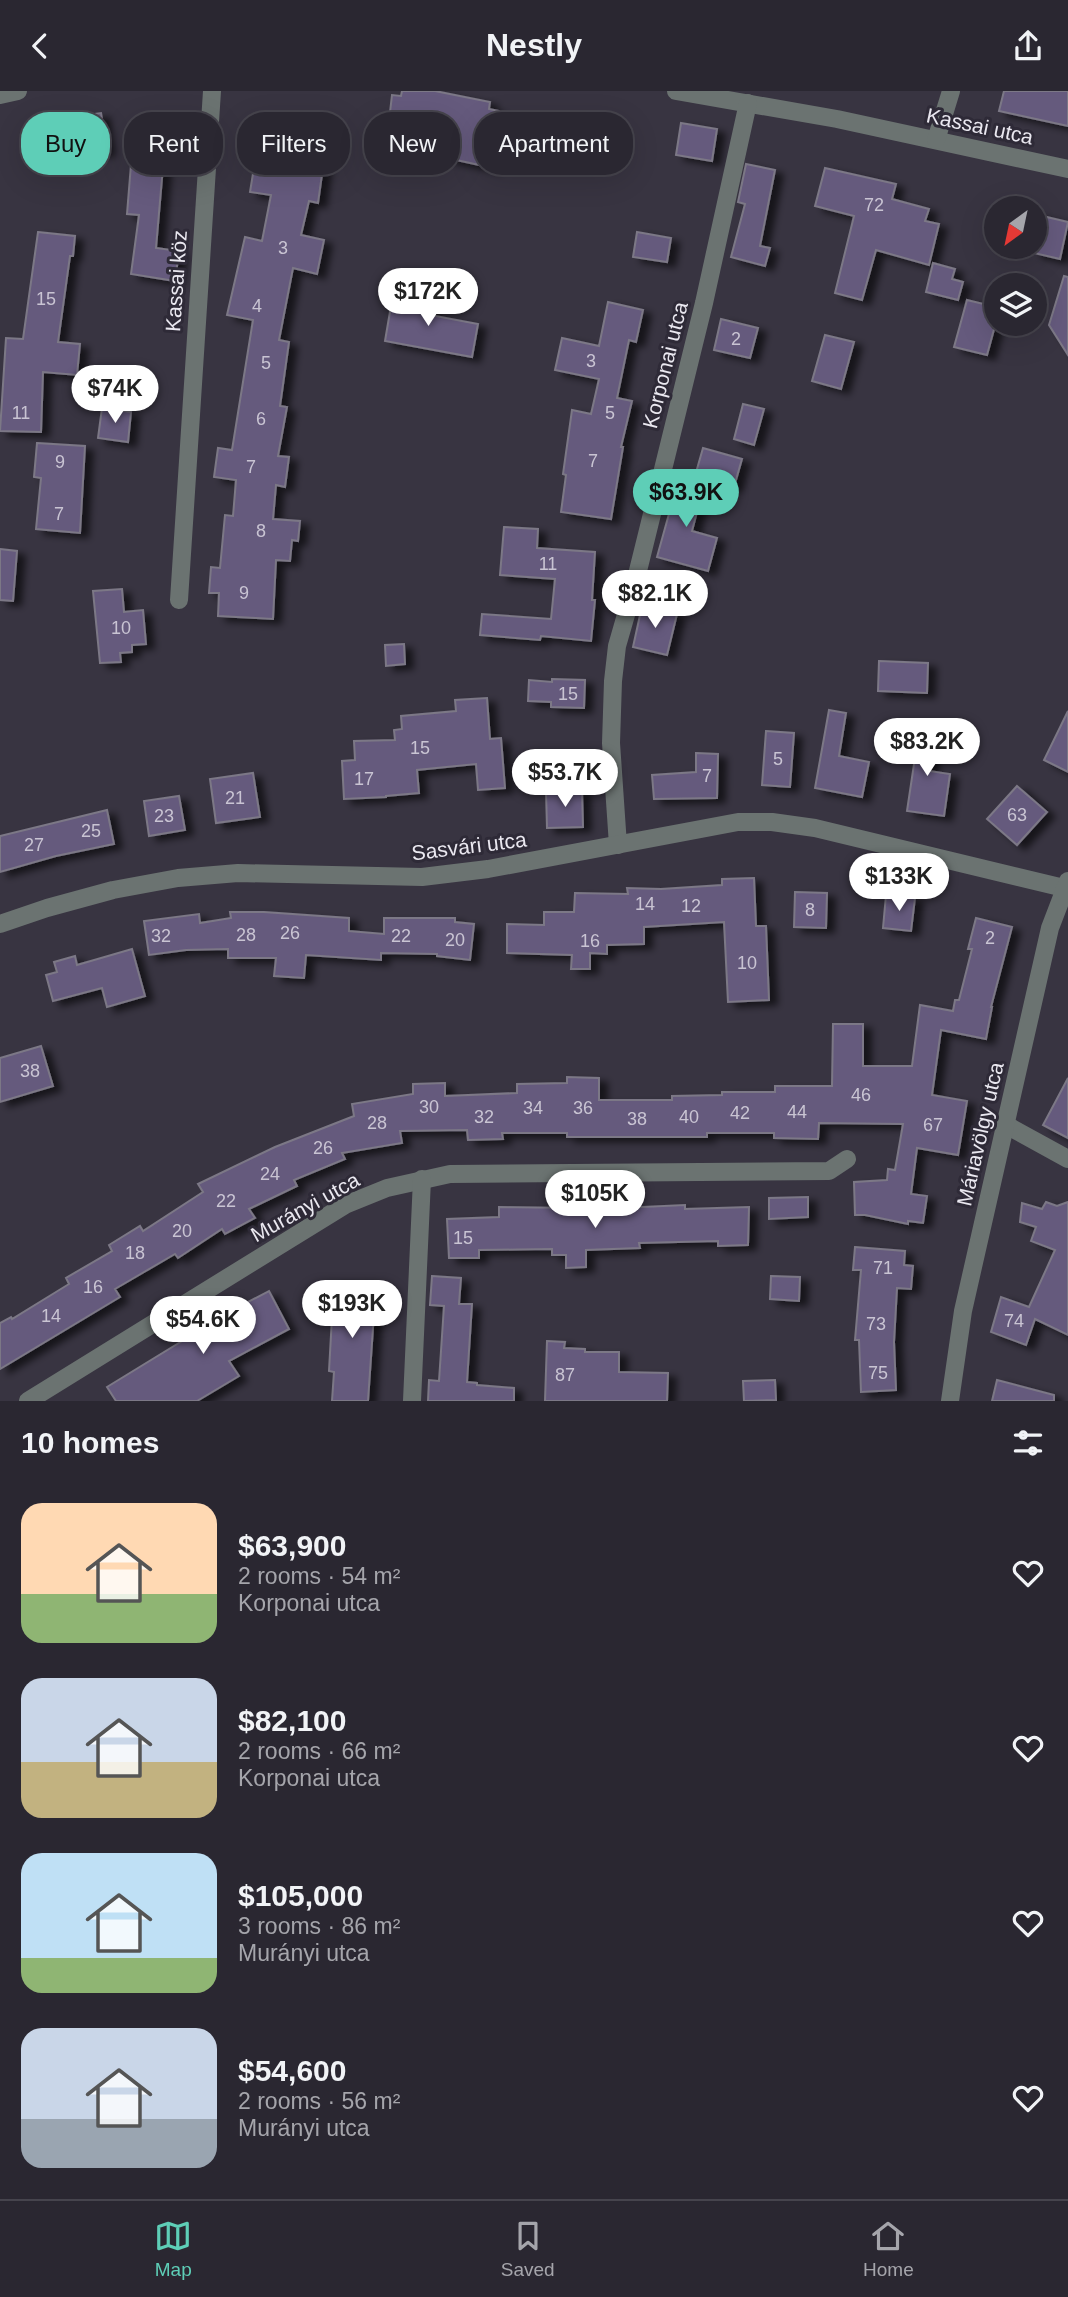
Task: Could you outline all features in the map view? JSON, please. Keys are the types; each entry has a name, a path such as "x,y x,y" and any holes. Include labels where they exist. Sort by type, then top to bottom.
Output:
{"street":[{"path":"0,95 18,91"},
{"name":"Kassai köz","path":"179,600 212,91"},
{"name":"Kassai utca","path":"676,91 936,140 1068,169"},
{"path":"936,140 951,91"},
{"name":"Korponai utca","path":"618,845 611,743 617,646 704,303 748,103"},
{"name":"Sasvári utca","path":"0,924 113,890 178,878 238,873 422,877 488,870 738,823 772,823 815,828 1066,885"},
{"name":"Máriavölgy utca","path":"950,1401 963,1311 1050,928 1066,885"},
{"path":"1006,1125 1068,1159"},
{"name":"Murányi utca","path":"28,1401 345,1205 387,1188 450,1174 829,1171 847,1159"},
{"path":"412,1401 422,1179"}],"building":[{"path":"402,91 435,91 490,102 489,109 499,112 474,112 474,164 460,161 460,112 390,112 392,95 401,96"},
{"path":"1004,91 1068,91 1068,126 999,111"},
{"path":"681,123 717,129 712,161 676,155"},
{"path":"746,164 775,170 760,246 770,248 765,266 731,257 745,204 738,202"},
{"path":"825,168 896,184 892,199 929,209 925,221 939,224 929,265 876,250 862,300 835,293 854,216 815,206"},
{"path":"130,175 162,175 156,248 179,251 175,281 131,274 139,215 127,214"},
{"path":"253,175 322,175 318,203 309,201 301,235 324,240 317,274 293,268 279,340 289,342 280,406 287,407 278,456 289,457 285,487 276,485 273,519 300,521 298,541 292,540 290,561 276,560 273,619 218,616 219,593 209,593 211,567 220,568 225,515 233,516 236,480 214,477 218,448 232,450 253,320 227,315 245,237 262,241 271,195 250,192"},
{"path":"1047,217 1068,222 1060,259 1047,256"},
{"path":"38,232 75,236 58,342 80,344 77,375 43,372 41,432 0,431 6,338 23,339"},
{"path":"637,232 671,238 667,262 633,257"},
{"path":"933,263 955,269 952,279 963,282 958,300 926,292"},
{"path":"1064,276 1068,277 1068,355 1049,325"},
{"path":"393,294 432,301 430,315 478,324 472,357 385,341"},
{"path":"967,300 984,304 984,336 992,336 987,355 954,347"},
{"path":"608,302 643,310 636,342 629,340 617,398 632,401 621,447 611,519 561,512 572,410 591,414 599,379 555,370 562,338 599,346"},
{"path":"721,319 758,328 750,358 714,350"},
{"path":"825,335 854,342 841,389 812,381"},
{"path":"743,404 764,409 754,445 734,439"},
{"path":"102,408 131,412 128,442 98,438"},
{"path":"37,443 85,446 80,533 36,529 41,478 34,477"},
{"path":"703,448 742,459 734,487 695,476"},
{"path":"676,478 704,485 692,531 717,538 708,571 657,557"},
{"path":"504,527 538,529 537,548 595,552 592,600 595,600 591,641 541,636 540,640 480,635 482,614 551,619 555,579 500,575"},
{"path":"0,549 17,551 13,601 0,600"},
{"path":"122,589 124,612 143,610 146,644 132,645 132,652 120,653 121,662 100,663 93,591"},
{"path":"642,606 677,614 667,655 633,647"},
{"path":"404,644 405,664 386,666 385,645"},
{"path":"879,661 928,663 927,693 878,691"},
{"path":"552,679 585,680 584,708 551,707 551,702 528,701 529,680 552,682"},
{"path":"487,698 490,739 501,738 505,788 478,790 476,764 417,770 419,793 344,799 342,761 355,760 354,741 395,740 394,730 402,729 401,716 456,711 455,700"},
{"path":"829,710 846,713 839,756 869,762 862,797 815,788"},
{"path":"1068,711 1068,772 1044,760"},
{"path":"920,724 936,727 929,771 950,774 944,816 907,811"},
{"path":"766,731 794,733 790,787 762,785"},
{"path":"696,753 718,754 717,798 654,799 652,775 696,772"},
{"path":"253,773 260,817 216,823 210,779"},
{"path":"1017,786 1047,812 1017,845 987,819"},
{"path":"582,790 583,827 547,828 546,791"},
{"path":"179,796 185,830 149,836 144,801"},
{"path":"107,810 114,844 56,856 0,872 0,836"},
{"path":"754,878 756,926 766,926 769,1000 728,1002 724,922 644,927 644,944 607,945 607,954 590,953 590,969 571,969 572,955 507,953 507,924 544,925 544,912 574,912 575,893 628,894 627,888 722,885 722,879"},
{"path":"795,892 827,893 826,928 794,927"},
{"path":"886,895 915,898 911,931 883,928"},
{"path":"230,912 349,918 349,931 384,934 384,918 455,918 455,922 474,924 470,960 437,954 381,953 381,960 306,955 304,978 274,976 276,958 228,958 228,949 186,950 149,955 144,921 199,914 200,923 231,918"},
{"path":"976,918 1012,927 991,1007 986,1039 941,1030 932,1095 967,1101 958,1155 917,1148 911,1194 927,1196 923,1223 908,1221 908,1224 855,1215 854,1182 887,1180 888,1169 895,1170 903,1124 819,1123 818,1139 774,1138 774,1133 707,1133 707,1137 567,1137 567,1133 502,1133 503,1139 468,1140 467,1130 400,1131 402,1143 342,1153 345,1159 294,1180 297,1186 249,1209 255,1218 225,1234 222,1229 178,1258 175,1254 115,1289 120,1297 0,1369 0,1323 11,1317 12,1319 69,1284 66,1278 112,1251 109,1245 140,1226 143,1231 203,1192 198,1184 275,1147 354,1116 352,1104 413,1094 413,1084 445,1083 445,1096 517,1093 517,1084 567,1083 567,1077 599,1078 599,1100 672,1100 672,1096 722,1095 722,1092 775,1092 775,1086 832,1086 833,1024 863,1024 863,1066 912,1066 920,1005 953,1011 955,1000 959,1000 972,949 968,949"},
{"path":"132,949 145,996 107,1007 102,988 53,1001 46,975 57,972 54,962 75,956 77,965"},
{"path":"41,1046 53,1086 0,1102 0,1058"},
{"path":"1068,1078 1068,1138 1043,1125"},
{"path":"808,1197 808,1217 769,1219 769,1198"},
{"path":"1046,1202 1057,1206 1068,1202 1068,1335 1035,1319 1026,1345 991,1332 1001,1297 1029,1307 1055,1250 1031,1241 1036,1227 1020,1222 1022,1203 1042,1209"},
{"path":"685,1205 685,1209 749,1207 748,1245 718,1246 718,1241 639,1243 640,1248 586,1250 586,1267 566,1268 566,1255 552,1255 552,1249 479,1250 479,1258 449,1258 447,1219 499,1217 499,1207 577,1210"},
{"path":"855,1247 905,1251 904,1265 913,1266 911,1289 897,1288 894,1342 896,1390 861,1392 859,1340 855,1340 861,1270 853,1270"},
{"path":"432,1276 461,1278 459,1304 472,1304 467,1382 514,1388 514,1401 428,1401 429,1380 439,1381 444,1306 430,1305"},
{"path":"771,1276 800,1277 799,1301 770,1299"},
{"path":"334,1281 376,1284 368,1401 332,1401 334,1372 329,1371"},
{"path":"269,1291 289,1329 229,1361 239,1376 197,1401 116,1401 107,1387 212,1321"},
{"path":"547,1341 565,1342 564,1348 585,1349 585,1352 619,1352 619,1372 668,1373 667,1401 545,1401"},
{"path":"775,1380 776,1400 744,1401 743,1381"},
{"path":"997,1380 1054,1395 1054,1401 992,1401"}]}
